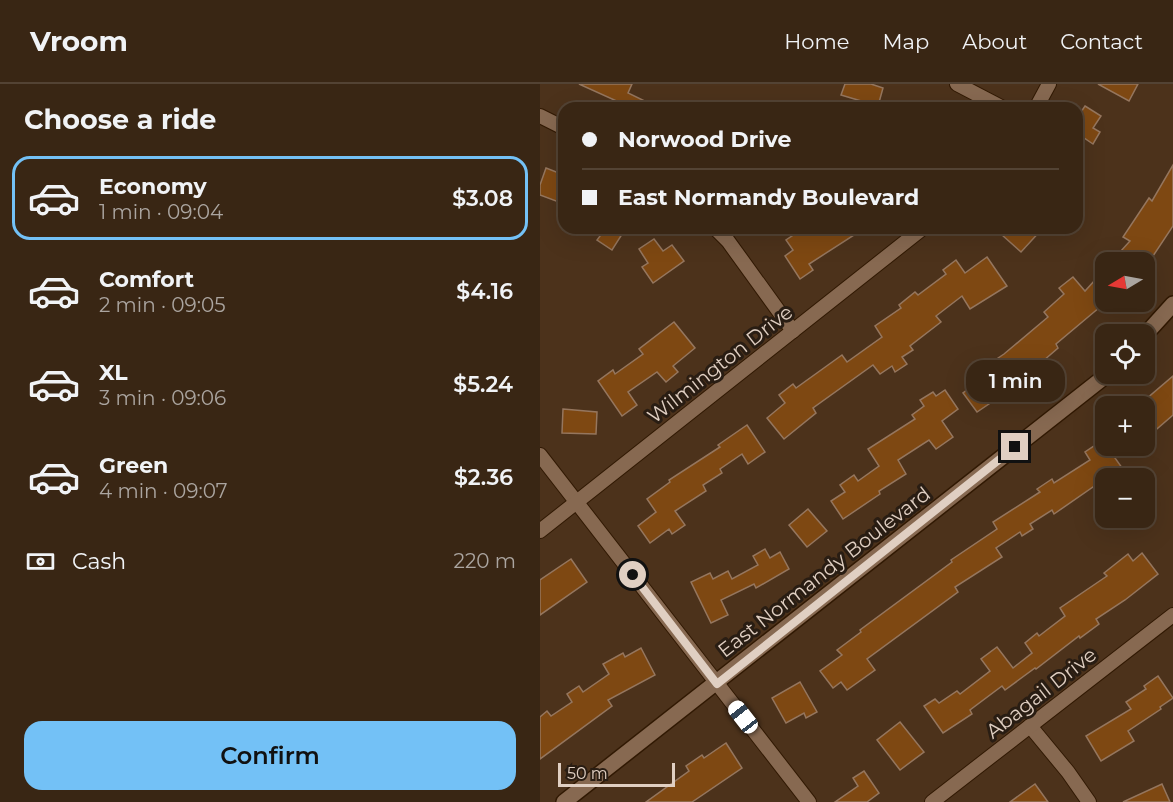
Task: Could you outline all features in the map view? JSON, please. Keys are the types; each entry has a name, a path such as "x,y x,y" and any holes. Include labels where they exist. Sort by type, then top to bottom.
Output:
{"street":[{"path":"957,84 992,102"},
{"path":"1039,102 1049,84"},
{"path":"540,116 558,125"},
{"path":"721,234 793,331"},
{"name":"Wilmington Drive","path":"540,531 915,234"},
{"path":"1155,324 1173,304"},
{"name":"East Normandy Boulevard","path":"564,802 717,684 1095,384"},
{"path":"540,455 809,802"},
{"name":"Abagail Drive","path":"932,802 1173,615"},
{"path":"1030,726 1068,772 1089,802"}],"building":[{"path":"579,84 632,84 628,93 647,102 619,102"},
{"path":"845,84 871,84 883,88 879,102 865,102 841,95"},
{"path":"1098,84 1138,84 1129,101"},
{"path":"1085,106 1101,116 1093,128 1100,132 1093,144 1083,137 1083,109"},
{"path":"1173,165 1173,226 1155,253 1120,252 1130,241 1123,237 1149,198 1152,201"},
{"path":"546,168 558,173 558,202 540,195 540,185"},
{"path":"602,234 622,234 612,250 597,240"},
{"path":"795,234 856,234 809,264 813,270 800,279 785,256 793,250 786,240"},
{"path":"1003,234 1038,234 1021,252"},
{"path":"654,239 663,251 672,245 684,261 653,283 642,267 648,263 639,249"},
{"path":"987,257 1007,286 970,309 962,296 936,316 941,322 910,346 913,350 902,357 907,364 895,372 892,366 880,374 873,365 813,408 816,413 784,439 767,418 785,403 779,395 793,384 796,388 842,355 847,362 882,337 875,326 901,308 899,305 915,292 918,295 946,274 943,270 956,260 965,273"},
{"path":"1073,277 1085,291 1095,280 1095,311 1056,344 1058,348 1043,361 1048,367 1029,383 1026,379 977,412 963,393 975,384 970,377 1004,354 1048,317 1044,312 1064,294 1059,288"},
{"path":"674,322 695,348 673,366 678,372 666,382 657,372 628,392 637,405 622,416 598,381 613,370 615,374 643,354 639,349"},
{"path":"1173,376 1173,415 1155,431 1155,396 1150,396"},
{"path":"945,390 958,409 942,421 953,437 936,449 929,440 898,460 906,474 879,491 880,494 843,519 831,501 845,492 840,485 854,475 858,481 879,466 868,449 915,419 912,415 924,406 920,400 933,392 936,396"},
{"path":"563,409 597,412 596,434 562,433"},
{"path":"747,425 765,452 748,464 742,454 720,469 722,473 703,485 706,491 675,511 685,525 672,534 669,529 650,543 638,526 656,512 647,499 670,482 669,480 720,447 718,445"},
{"path":"1095,445 1095,456 1118,456 1115,458 1122,468 1095,468 1095,486 1054,514 1052,510 1030,524 1033,529 1022,536 1020,532 996,548 1002,557 955,587 958,592 867,659 875,670 847,690 841,682 833,688 820,671 842,655 837,650 861,632 860,630 952,562 951,560 997,529 993,522 1040,492 1037,489 1052,479 1054,483 1090,460 1085,452"},
{"path":"808,509 827,531 807,547 789,525"},
{"path":"765,549 770,558 780,552 789,569 756,588 754,584 721,600 728,615 711,623 691,582 710,573 713,579 728,571 732,579 758,565 753,556"},
{"path":"1142,553 1158,574 1096,619 1099,624 1005,690 1002,686 970,710 972,714 943,733 924,706 935,699 939,703 957,691 960,694 990,671 981,659 997,647 1013,668 1032,653 1025,643 1037,633 1039,636 1065,616 1060,608 1107,576 1104,573 1128,554 1133,561"},
{"path":"571,559 587,582 540,615 540,580"},
{"path":"641,648 655,675 608,700 612,706 540,759 540,717 547,711 551,716 572,702 567,694 579,686 583,692 609,674 603,664 623,653 625,657"},
{"path":"1158,676 1173,698 1128,731 1134,741 1101,761 1086,736 1131,709 1126,702 1146,689 1144,686"},
{"path":"800,682 817,712 806,718 804,713 786,723 772,698"},
{"path":"900,722 924,752 900,770 877,740"},
{"path":"726,743 742,768 692,802 646,802 689,771 686,766 702,755 704,758"},
{"path":"864,771 879,793 867,802 835,802 858,786 853,778"},
{"path":"1035,784 1048,802 1010,802"},
{"path":"1162,784 1170,802 1123,802"}],"route":[{"path":"633,575 717,684 1015,447"}]}
